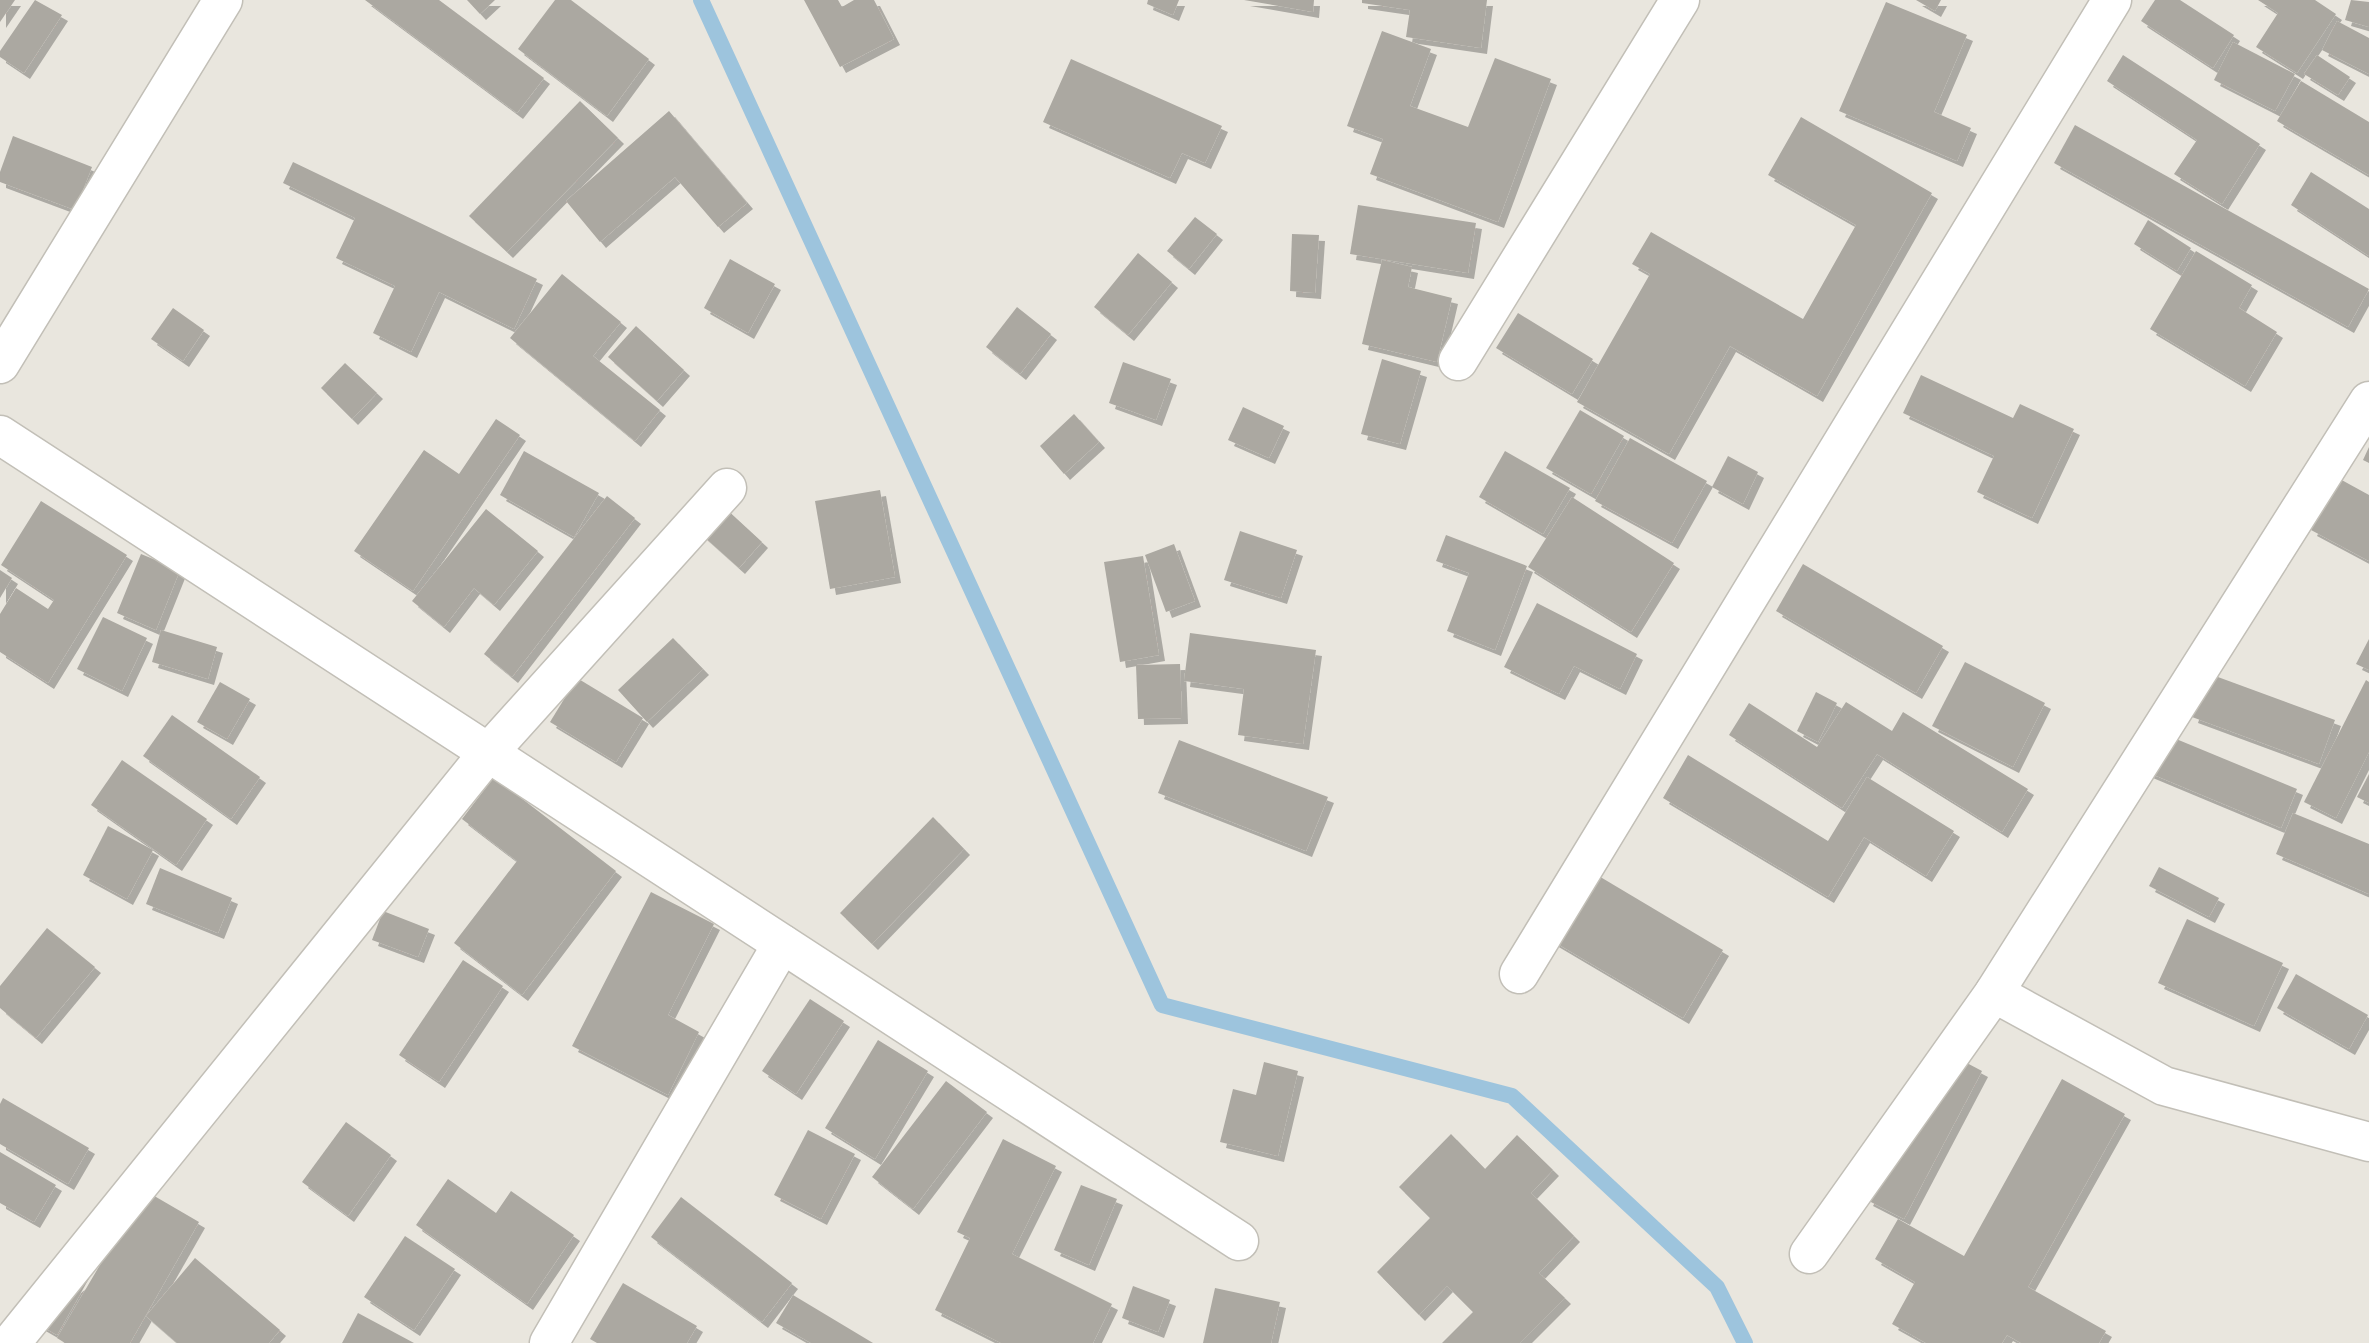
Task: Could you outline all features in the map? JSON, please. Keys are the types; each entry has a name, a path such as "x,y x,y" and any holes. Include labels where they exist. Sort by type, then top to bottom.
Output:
{"street":[{"path":"0,363 223,0"},
{"path":"1458,361 1680,0"},
{"path":"1519,974 2112,0"},
{"path":"1809,1254 1994,993 2369,401"},
{"path":"0,435 1238,1241"},
{"path":"11,1343 488,753 727,488"},
{"path":"549,1343 782,944"},
{"path":"1994,993 2164,1086 2369,1142"}],"building":[{"path":"0,0 15,0 0,22"},
{"path":"35,0 62,15 24,73 0,57 0,51"},
{"path":"365,0 439,0 544,78 517,113"},
{"path":"467,0 495,0 480,14"},
{"path":"555,0 571,0 649,59 607,116 518,49"},
{"path":"804,0 838,0 842,7 854,0 874,0 894,39 840,67"},
{"path":"1148,0 1179,0 1173,15 1147,4"},
{"path":"1244,0 1314,0 1313,12"},
{"path":"1362,0 1487,0 1481,48 1406,37 1410,10 1362,3"},
{"path":"1916,0 1941,0 1935,11"},
{"path":"2155,0 2180,0 2234,35 2213,68 2141,21"},
{"path":"2258,0 2315,0 2336,14 2297,73 2256,47 2278,13"},
{"path":"2351,0 2369,2 2369,27 2345,20"},
{"path":"1886,2 1967,35 1934,112 1971,128 1957,161 1839,111"},
{"path":"2337,21 2369,38 2369,74 2322,50"},
{"path":"1382,31 1431,49 1410,106 1468,127 1495,58 1551,79 1498,222 1370,174 1383,139 1347,126"},
{"path":"2233,42 2295,74 2275,111 2214,80"},
{"path":"2123,55 2260,144 2222,204 2174,174 2197,140 2107,81"},
{"path":"2317,55 2350,77 2338,95 2304,74"},
{"path":"1071,59 1222,126 1205,163 1182,153 1170,178 1043,122"},
{"path":"2301,81 2369,122 2369,175 2277,121"},
{"path":"580,101 618,138 507,252 469,216"},
{"path":"669,111 747,203 718,227 675,177 600,242 566,201"},
{"path":"1801,117 1932,193 1817,396 1730,346 1669,454 1577,402 1650,274 1632,264 1651,232 1803,319 1856,225 1768,175"},
{"path":"2075,125 2369,289 2348,327 2054,163"},
{"path":"13,136 92,167 75,210 0,182 0,172"},
{"path":"293,162 537,279 514,329 439,292 411,352 373,333 395,286 336,258 355,218 283,183"},
{"path":"2311,172 2369,209 2369,256 2291,205"},
{"path":"1358,205 1476,223 1468,273 1350,254"},
{"path":"1195,217 1217,234 1189,269 1167,251"},
{"path":"2148,220 2191,248 2177,271 2134,244"},
{"path":"1292,234 1319,235 1315,293 1290,291"},
{"path":"2196,251 2252,285 2239,308 2277,332 2245,386 2150,329"},
{"path":"1138,253 1172,282 1128,335 1094,307"},
{"path":"730,259 775,284 748,333 704,308"},
{"path":"1382,260 1412,267 1408,287 1452,298 1437,362 1362,344"},
{"path":"562,274 621,322 593,356 660,410 635,441 510,338"},
{"path":"1017,307 1051,334 1020,374 986,347"},
{"path":"173,308 204,330 183,361 151,339"},
{"path":"1518,313 1593,359 1572,394 1496,348"},
{"path":"636,326 684,370 657,401 608,357"},
{"path":"1382,359 1421,371 1400,444 1361,434"},
{"path":"1123,362 1171,379 1156,420 1109,403"},
{"path":"345,363 377,393 352,419 321,388"},
{"path":"1921,375 2013,418 2020,404 2074,429 2032,518 1977,492 1994,456 1903,413"},
{"path":"1243,407 1284,426 1269,458 1228,440"},
{"path":"1580,410 1624,436 1591,494 1546,468"},
{"path":"1074,414 1099,442 1064,474 1040,446"},
{"path":"496,419 520,435 413,591 354,551 424,450 459,474"},
{"path":"1630,438 1707,481 1672,543 1595,501"},
{"path":"2369,447 2369,463 2363,460"},
{"path":"524,451 599,493 574,537 500,495"},
{"path":"1505,451 1570,488 1543,534 1479,497"},
{"path":"1728,456 1758,472 1743,504 1712,487"},
{"path":"2338,478 2369,495 2369,561 2311,530"},
{"path":"880,490 895,577 830,589 815,501"},
{"path":"607,496 635,518 512,677 484,654"},
{"path":"1572,497 1674,563 1631,632 1528,567"},
{"path":"41,501 127,555 48,683 0,652 0,614 16,588 48,609 54,600 1,565"},
{"path":"724,507 762,542 739,568 701,534"},
{"path":"486,509 538,551 494,605 474,588 444,627 412,601"},
{"path":"1240,531 1297,550 1281,598 1224,580"},
{"path":"1446,535 1527,566 1495,650 1447,631 1469,573 1436,561"},
{"path":"1174,544 1195,601 1166,612 1145,555"},
{"path":"141,554 180,570 156,630 117,613"},
{"path":"1143,556 1159,655 1120,662 1104,562"},
{"path":"1803,564 1943,646 1916,693 1776,611"},
{"path":"0,570 12,578 0,598"},
{"path":"1537,603 1637,654 1620,689 1574,666 1559,694 1504,667"},
{"path":"103,617 147,638 122,691 77,669"},
{"path":"161,630 217,647 208,679 152,662"},
{"path":"1190,633 1316,650 1303,744 1238,735 1244,689 1184,681"},
{"path":"673,638 703,669 647,722 618,690"},
{"path":"2369,639 2369,670 2356,664"},
{"path":"1965,662 2045,703 2013,767 1932,726"},
{"path":"1180,664 1182,718 1138,719 1136,665"},
{"path":"2207,673 2335,720 2319,764 2192,717"},
{"path":"577,678 643,718 616,762 550,722"},
{"path":"2366,680 2369,682 2369,752 2336,818 2304,802"},
{"path":"220,682 250,699 227,739 197,722"},
{"path":"1816,692 1837,703 1818,742 1797,731"},
{"path":"1846,702 1892,731 1903,712 2028,789 2002,832 1877,754 1842,808 1729,735 1749,703 1817,747"},
{"path":"172,715 260,777 231,819 143,756"},
{"path":"2152,729 2297,789 2281,828 2135,767"},
{"path":"1179,740 1328,797 1306,851 1158,793"},
{"path":"1688,755 1828,841 1867,777 1954,831 1926,876 1864,837 1828,897 1663,798"},
{"path":"122,760 207,819 176,865 91,805"},
{"path":"2369,774 2369,803 2357,797"},
{"path":"494,777 616,871 522,995 454,943 517,861 462,819"},
{"path":"2293,813 2369,844 2369,894 2276,854"},
{"path":"933,817 964,849 872,944 840,913"},
{"path":"108,826 153,850 127,899 83,875"},
{"path":"2159,867 2219,898 2209,917 2149,886"},
{"path":"160,868 232,898 218,933 146,904"},
{"path":"1592,872 1723,950 1683,1018 1551,940"},
{"path":"651,892 714,924 668,1015 699,1032 668,1095 572,1046"},
{"path":"383,911 429,929 418,957 372,940"},
{"path":"2187,919 2283,963 2254,1026 2158,983"},
{"path":"47,928 95,967 36,1038 0,1008 0,986"},
{"path":"463,960 503,986 439,1082 399,1055"},
{"path":"2296,974 2368,1015 2349,1049 2277,1008"},
{"path":"810,999 844,1021 796,1094 762,1071"},
{"path":"878,1040 928,1071 875,1159 825,1128"},
{"path":"1946,1052 1982,1071 1904,1219 1867,1200"},
{"path":"1264,1062 1298,1071 1278,1156 1220,1142 1233,1089 1256,1095"},
{"path":"2062,1079 2125,1114 2028,1287 2106,1331 2099,1343 2021,1343 2007,1335 2002,1343 1926,1343 1892,1324 1915,1282 1875,1259 1898,1219 1964,1256"},
{"path":"946,1081 987,1112 913,1209 872,1177"},
{"path":"3,1098 89,1148 68,1184 0,1144 0,1104"},
{"path":"346,1122 391,1155 348,1216 302,1182"},
{"path":"808,1130 855,1154 821,1219 774,1195"},
{"path":"1451,1134 1485,1169 1517,1135 1553,1170 1531,1193 1574,1236 1539,1273 1565,1298 1520,1343 1442,1343 1473,1312 1447,1286 1419,1315 1377,1272 1430,1218 1399,1187"},
{"path":"1003,1139 1056,1166 1012,1254 1112,1304 1093,1343 1001,1343 935,1310 970,1238 957,1232"},
{"path":"0,1152 56,1185 34,1222 0,1203"},
{"path":"448,1179 496,1213 511,1191 574,1235 527,1304 416,1225"},
{"path":"1081,1185 1117,1199 1089,1265 1054,1250"},
{"path":"144,1190 199,1222 130,1343 65,1343 57,1338"},
{"path":"681,1197 792,1283 762,1322 651,1237"},
{"path":"405,1236 455,1269 414,1330 364,1297"},
{"path":"195,1258 280,1330 269,1343 177,1343 146,1316"},
{"path":"91,1275 57,1335 31,1320"},
{"path":"623,1283 697,1326 687,1343 597,1343 590,1339"},
{"path":"1133,1286 1170,1300 1158,1332 1122,1318"},
{"path":"1215,1288 1280,1302 1271,1343 1203,1343"},
{"path":"793,1295 873,1343 811,1343 776,1323"},
{"path":"358,1313 414,1343 342,1343"}],"waterway":[{"path":"701,0 1162,1005 1512,1096 1717,1287 1745,1343"}]}
